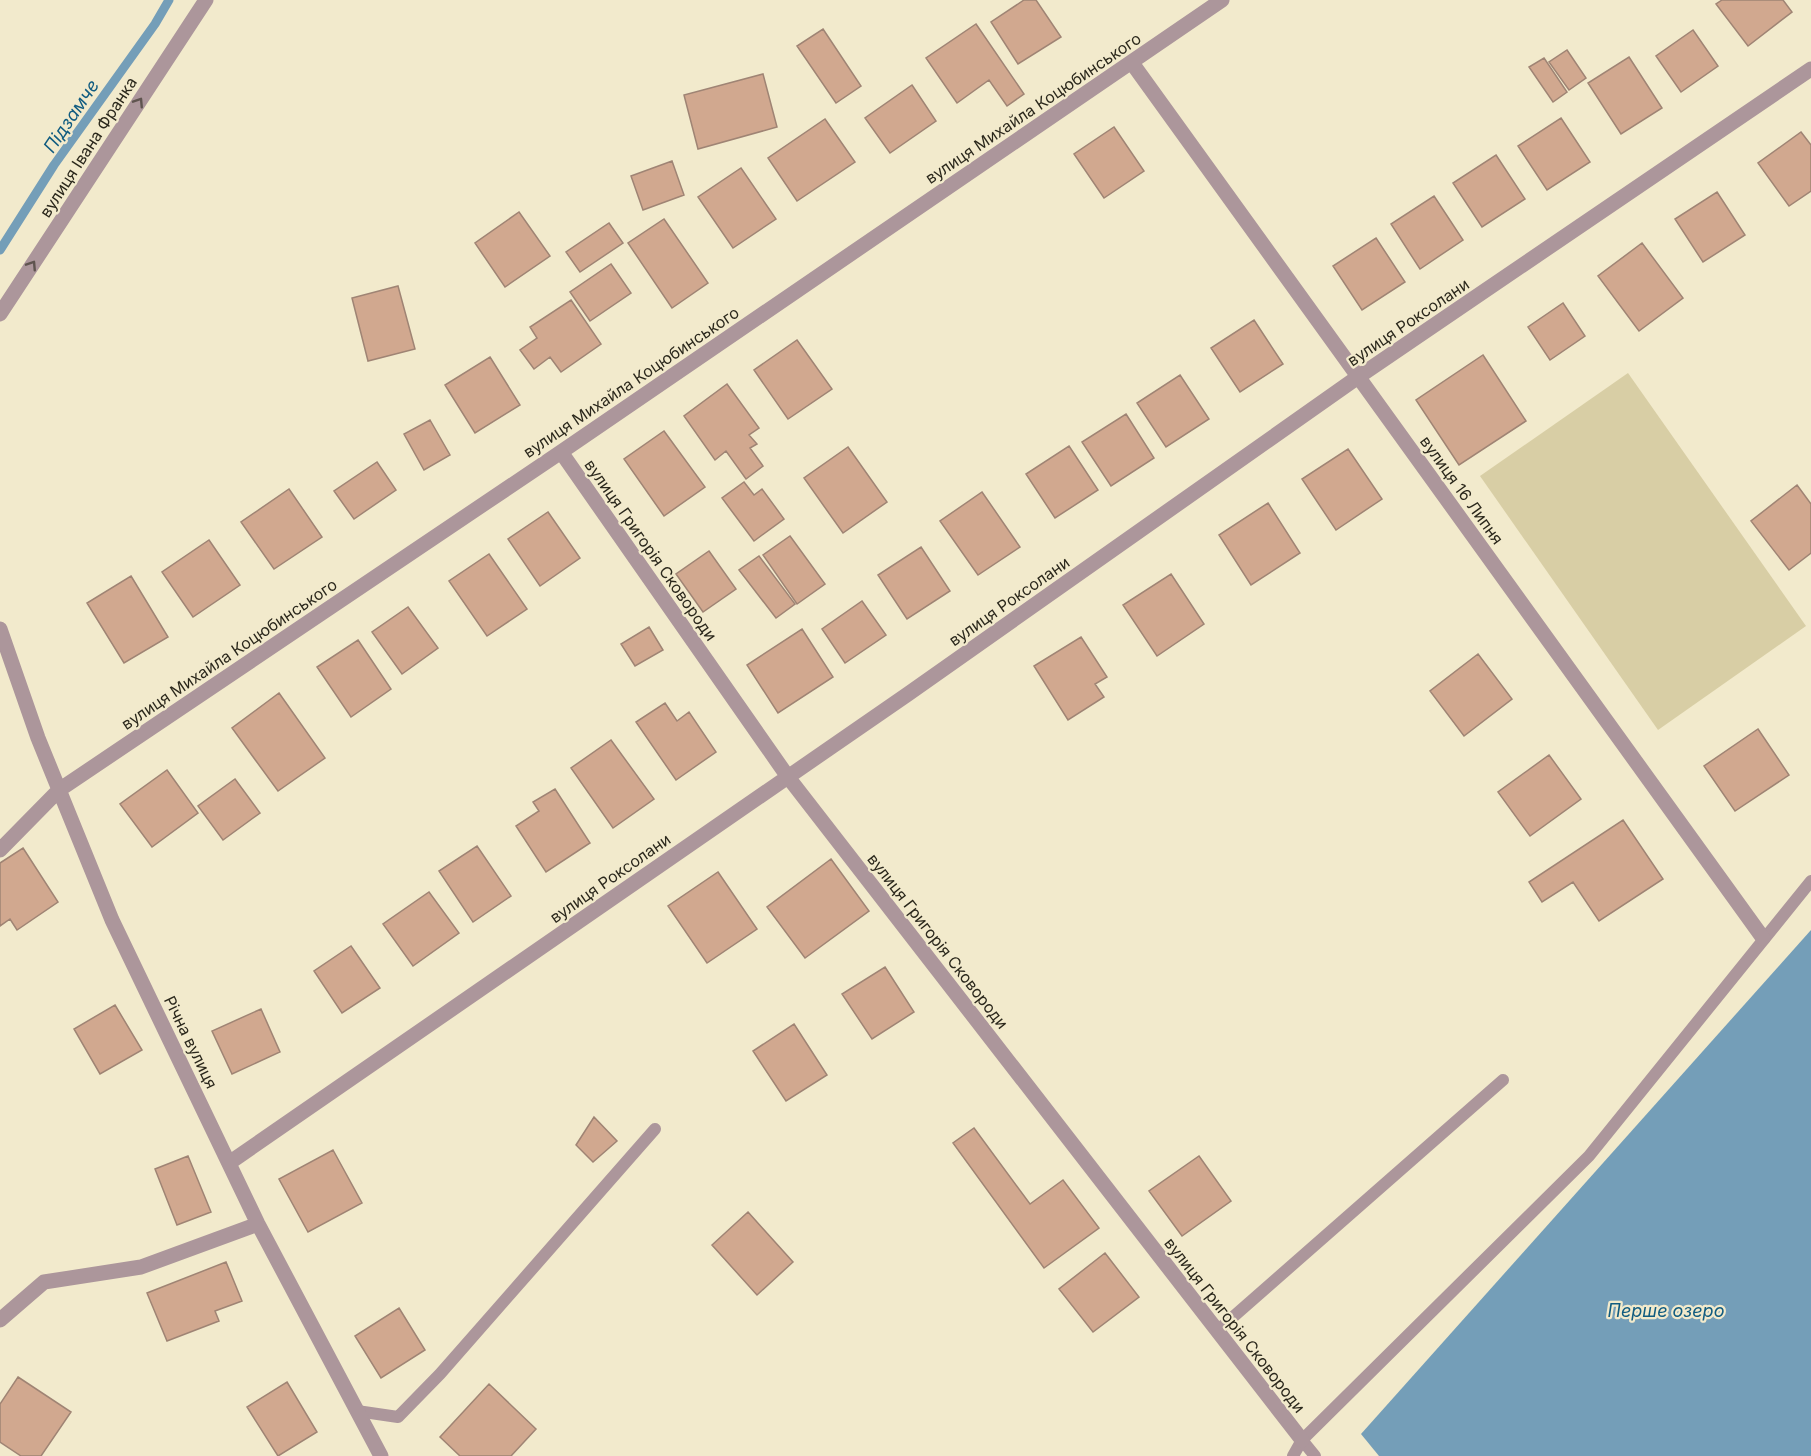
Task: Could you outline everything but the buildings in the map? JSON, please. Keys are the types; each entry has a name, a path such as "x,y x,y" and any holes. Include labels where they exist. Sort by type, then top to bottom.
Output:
{"street":[{"name":"вулиця Івана Франка","path":"0,314 206,0"},
{"name":"вулиця Михайла Коцюбинського","path":"0,850 59,790 561,452 1222,0"},
{"name":"вулиця 16 Липня","path":"1132,63 1763,938"},
{"name":"вулиця Роксолани","path":"229,1163 788,777 1358,377 1811,69"},
{"name":"вулиця Григорія Сковороди","path":"561,452 788,777 1302,1440"},
{"name":"Річна вулиця","path":"0,629 38,738 112,920 258,1224 381,1456"},
{"path":"0,1320 44,1282 141,1267 258,1224"}],"lane":[{"path":"1293,1456 1302,1440 1589,1156 1811,881"},
{"path":"1217,1331 1503,1080"},
{"path":"357,1411 398,1417 447,1365 655,1130"},
{"path":"1302,1440 1315,1456"}],"shaded area":[{"path":"1628,373 1806,626 1658,730 1480,476"}],"water":[{"name":"Перше озеро","path":"1811,930 1811,1456 1379,1456 1361,1434"}],"waterway":[{"name":"Підзамче","path":"0,250 54,165 155,24 169,0"}]}
